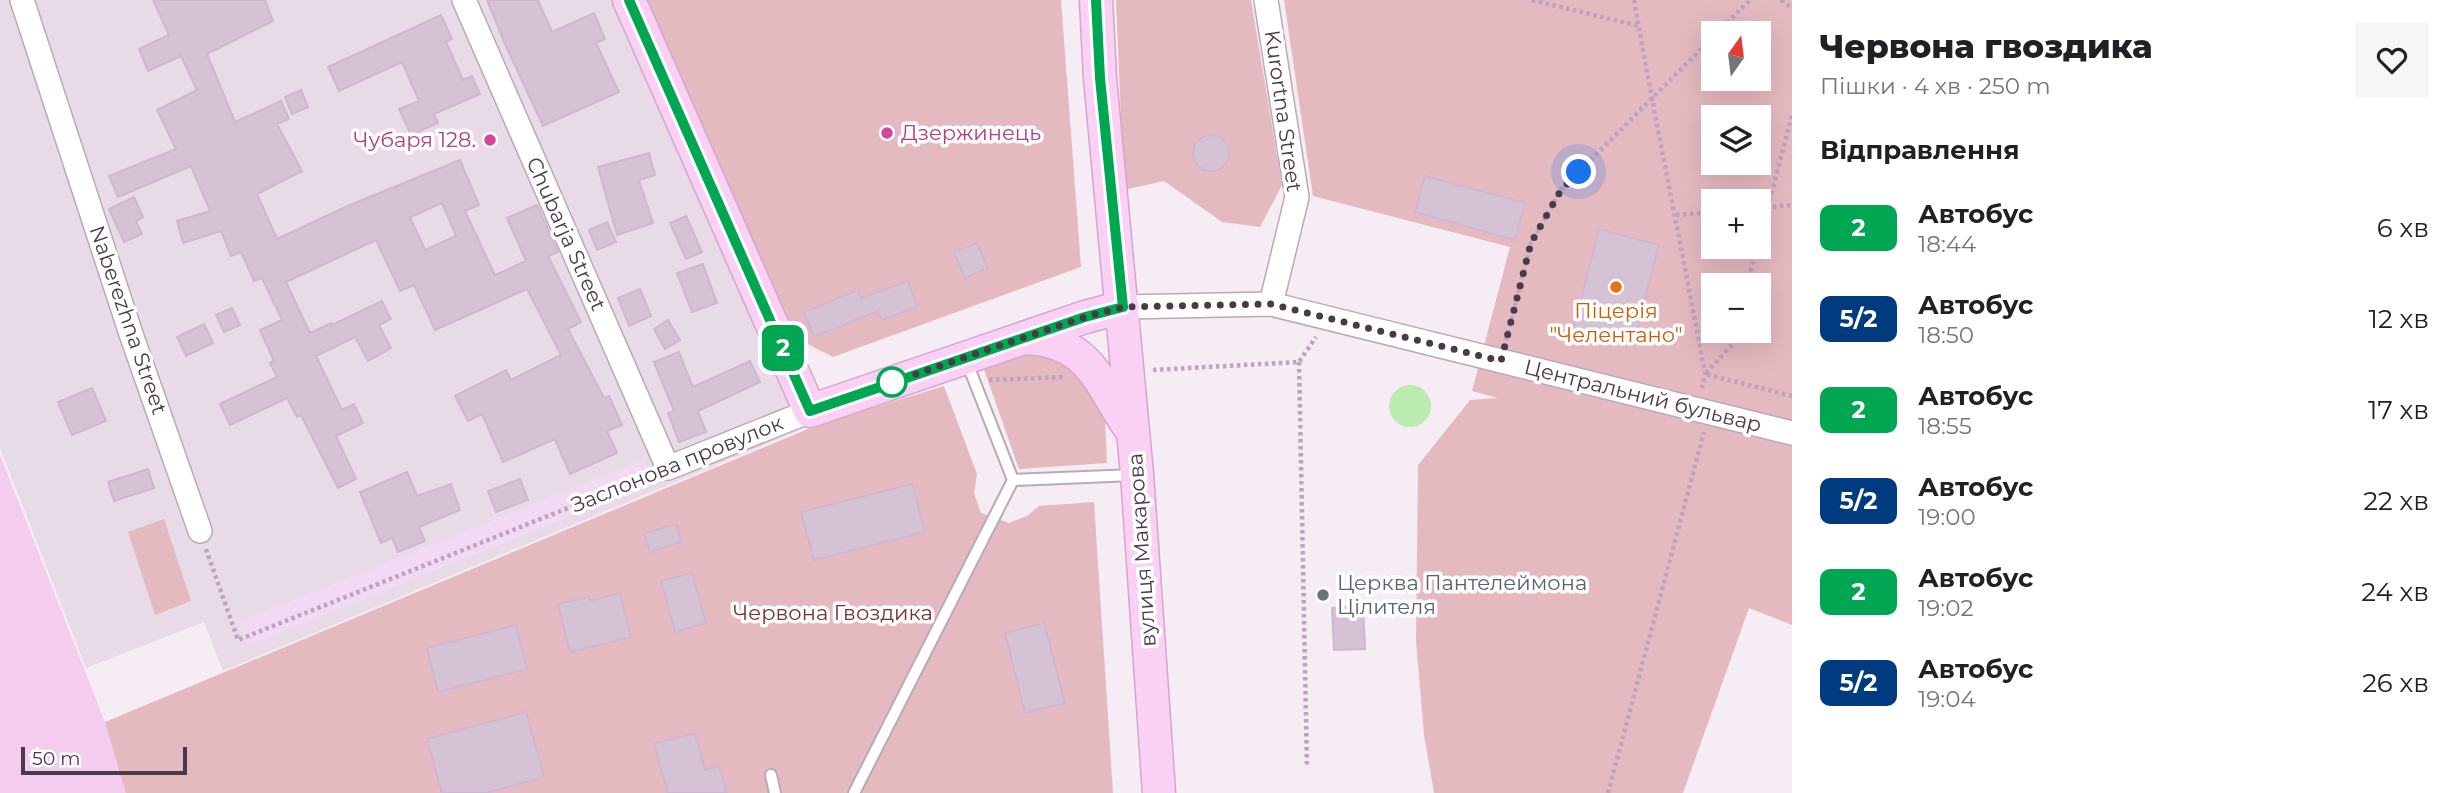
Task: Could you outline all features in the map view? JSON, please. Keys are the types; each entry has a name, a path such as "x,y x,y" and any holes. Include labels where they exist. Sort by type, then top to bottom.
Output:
{"main road":[{"path":"629,0 810,411"},
{"name":"вулиця Макарова","path":"1096,0 1100,78 1123,307 1113,374 1132,432 1137,474 1159,793"},
{"name":"Заслонова провулок","path":"810,411 970,369 1023,338 1123,307"},
{"path":"1023,338 1044,339 1070,349 1093,368 1113,374"}],"street":[{"name":"Naberezhna Street","path":"22,0 131,334 200,531"},
{"name":"Chubarja Street","path":"464,0 668,468"},
{"name":"Kurortna Street","path":"1266,0 1297,197 1271,304"},
{"name":"Центральний бульвар","path":"1123,307 1271,304 1792,433"},
{"name":"Заслонова провулок","path":"668,468 810,411"}],"lane":[{"path":"854,793 1013,480 970,369"},
{"path":"1013,480 1137,474"},
{"path":"771,775 775,793"}],"path":[{"path":"1532,0 1639,26"},
{"path":"1608,793 1703,411 1705,374 1634,0"},
{"path":"1729,21 1751,0"},
{"path":"1781,0 1792,8"},
{"path":"1491,359 1531,243 1561,190 1701,49"},
{"path":"1771,196 1792,115"},
{"path":"1771,207 1792,205"},
{"path":"1676,215 1701,213"},
{"path":"1307,768 1299,362 1328,318"},
{"path":"1705,374 1732,343"},
{"path":"970,369 1113,374 1299,362"},
{"path":"1705,374 1792,396"},
{"name":"Заслонова провулок","path":"200,531 238,640 668,468"}],"shaded area":[{"path":"0,0 636,0 819,422 223,671 204,622 86,668 0,448"},
{"path":"1410,385 1425,391 1431,406 1425,421 1410,427 1395,421 1389,406 1395,391"},
{"path":"644,460 653,483 248,646 239,622"}],"green space":[{"name":"Дзержинець","path":"645,0 1061,0 1081,267 833,357 788,334"},
{"path":"1116,0 1251,0 1282,185 1260,227 1222,222 1164,181 1124,190"},
{"path":"1284,0 1792,0 1792,625 1749,608 1683,793 1434,793 1424,735 1416,641 1418,465 1470,400 1498,398 1472,391 1510,247 1313,196"},
{"path":"1038,347 1072,363 1105,418 1107,463 1019,469 981,361"},
{"name":"Червона Гвоздика","path":"944,386 977,474 974,493 981,513 1009,523 1027,516 1039,506 1094,502 1113,793 0,793 0,760 105,722 820,424"},
{"path":"164,519 191,601 155,615 128,532"}],"sand":[{"path":"0,455 105,722 126,793 0,793"}],"building":[{"path":"153,0 265,0 273,21 207,54 235,122 281,101 289,119 277,124 302,171 257,194 277,239 350,205 460,160 479,205 465,211 495,275 526,261 507,218 537,205 558,252 548,256 581,322 568,329 604,398 609,396 622,425 607,431 617,453 570,474 555,439 503,462 482,414 468,421 455,396 506,370 511,380 561,355 527,289 435,330 414,285 400,291 376,240 286,282 310,333 382,301 391,319 379,325 391,348 368,361 355,337 316,356 342,410 354,404 363,423 336,436 356,479 338,488 301,415 297,417 287,398 230,425 220,404 277,377 270,363 274,361 260,330 282,320 262,278 254,281 241,252 231,256 221,231 183,243 177,221 210,211 191,166 118,197 109,176 176,149 157,110 197,90 181,56 148,71 139,49 169,35","holes":["442,203 456,236 425,250 410,217"]},
{"path":"487,0 538,0 552,32 594,13 605,39 596,43 619,92 543,126"},
{"path":"441,15 452,39 446,42 463,80 472,76 480,94 434,114 438,123 411,135 399,109 419,101 402,62 339,91 328,67"},
{"path":"301,90 308,107 292,114 285,97"},
{"path":"1211,135 1224,140 1229,153 1224,166 1211,171 1198,166 1193,153 1198,140"},
{"path":"649,153 655,175 639,180 653,223 617,235 598,167"},
{"path":"1425,176 1525,203 1515,240 1415,212"},
{"path":"134,197 143,217 136,221 142,234 124,242 109,209"},
{"path":"686,216 702,252 686,259 670,223"},
{"path":"607,222 616,242 597,250 589,230"},
{"name":"Піцерія \"Челентано\"","path":"1599,229 1659,245 1633,345 1573,330"},
{"path":"977,243 988,268 965,278 954,252"},
{"path":"703,264 717,303 692,312 677,273"},
{"path":"908,281 917,307 882,320 878,311 814,337 804,312 858,290 861,298"},
{"path":"640,289 651,316 629,326 618,298"},
{"path":"232,308 240,325 224,332 216,315"},
{"path":"668,320 680,340 665,349 654,329"},
{"path":"204,324 213,343 186,356 177,337"},
{"path":"679,352 693,387 750,361 760,382 698,411 706,432 679,442 668,413 674,411 654,362"},
{"path":"92,388 106,421 72,435 58,402"},
{"path":"148,469 154,488 114,501 108,482"},
{"path":"407,472 417,496 451,484 460,510 419,527 425,541 398,552 392,538 381,543 360,492"},
{"path":"520,479 528,500 496,512 488,491"},
{"path":"912,484 925,532 814,560 801,512"},
{"path":"676,524 682,542 650,552 644,534"},
{"path":"692,573 706,623 675,632 661,581"},
{"path":"620,593 631,637 570,652 558,604 589,597 590,601"},
{"path":"1363,606 1365,649 1334,650 1332,608"},
{"path":"1044,623 1065,703 1025,713 1005,633"},
{"path":"516,625 527,669 438,692 427,648"},
{"path":"526,712 544,777 486,793 442,793 427,739"},
{"path":"695,733 705,770 719,766 727,793 668,793 654,744"}],"bus line":[{"name":"2","path":"629,0 810,411 1085,317 1123,307 1100,78 1096,0"}],"place":[{"name":"Дзержинець","path":"887,133"},
{"name":"Чубаря 128.","path":"490,140"},
{"name":"Піцерія \"Челентано\"","path":"1616,287"},
{"name":"Церква Пантелеймона Цілителя","path":"1323,595"}],"route":[{"path":"892,382 1085,317 1123,307 1271,304 1501,361 1531,243 1561,190 1579,172"}]}
